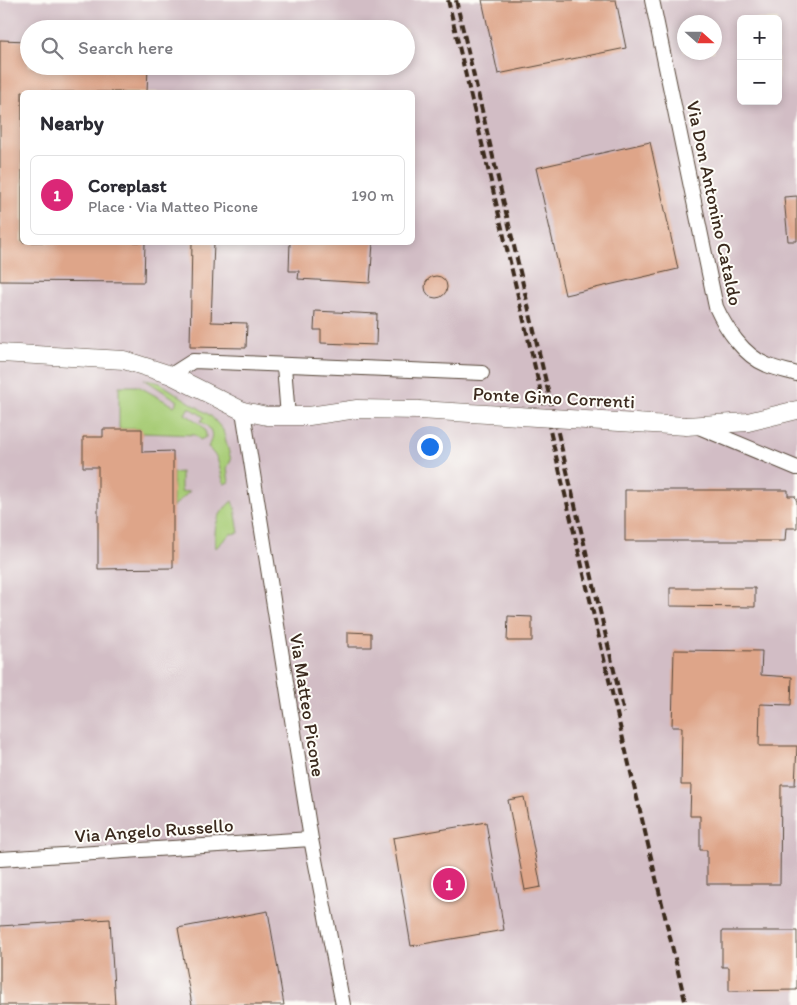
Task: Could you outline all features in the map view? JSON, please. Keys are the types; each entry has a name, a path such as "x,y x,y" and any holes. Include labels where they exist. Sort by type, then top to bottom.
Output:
{"street":[{"name":"Via Don Antonino Cataldo","path":"652,0 716,307 725,327 743,348 765,365 797,374"},
{"name":"Ponte Gino Correnti","path":"0,353 124,360 171,376 243,411 267,416 288,417 357,409 419,410 693,426 748,422 797,410"},
{"path":"171,376 193,361 482,373"},
{"path":"284,366 288,417"},
{"name":"Via Matteo Picone","path":"243,411 310,839 342,1005"},
{"path":"693,426 797,468"},
{"name":"Via Angelo Russello","path":"0,859 310,839"}],"shaded area":[{"path":"0,0 797,0 797,1005 0,1005"}],"green space":[{"path":"144,379 160,383 211,416 223,430 231,460 227,468 229,482 224,484 217,458 208,447 212,435 208,427 201,421 204,417 189,407 185,414 199,423 206,433 206,437 200,440 195,435 142,433 141,429 119,429 119,386 138,386 174,406 178,401"},
{"path":"181,472 181,492 190,491 173,507 173,473"},
{"path":"232,501 239,533 230,534 216,548 215,534 217,522 222,511"}],"building":[{"path":"482,0 616,0 626,48 498,74"},
{"path":"0,40 20,41 20,75 148,75 147,90 20,90 20,245 145,245 144,282 0,281"},
{"path":"650,142 678,269 565,295 536,168"},
{"path":"797,196 797,241 788,241 784,197"},
{"path":"192,245 214,245 211,322 247,323 246,348 190,347"},
{"path":"290,245 373,245 370,283 298,279 299,271 289,271"},
{"path":"436,276 444,279 447,287 444,295 436,298 428,295 425,287 428,279"},
{"path":"315,311 377,314 376,345 321,343 321,330 314,330"},
{"path":"103,429 142,429 142,452 173,451 173,568 98,569 98,467 83,467 83,437 103,437"},
{"path":"625,490 788,490 788,496 795,496 797,502 797,528 786,528 785,541 625,541"},
{"path":"670,588 755,588 755,607 670,606"},
{"path":"508,616 532,617 532,641 507,641"},
{"path":"348,632 371,633 371,647 348,647"},
{"path":"674,650 762,651 761,675 792,677 791,705 760,704 759,746 797,746 795,785 781,785 780,884 707,884 707,850 700,850 700,816 690,816 691,785 681,785 682,727 672,727"},
{"path":"524,797 541,887 525,890 508,800"},
{"path":"486,822 504,930 411,946 393,838"},
{"path":"268,911 284,1005 192,1005 178,928"},
{"path":"110,919 115,1005 0,1005 0,926"},
{"path":"722,931 797,931 797,990 729,991 729,967 722,967"}],"railway":[{"path":"448,0 686,1005"},
{"path":"456,0 624,713"}],"place":[{"name":"Coreplast","path":"449,884"}]}
